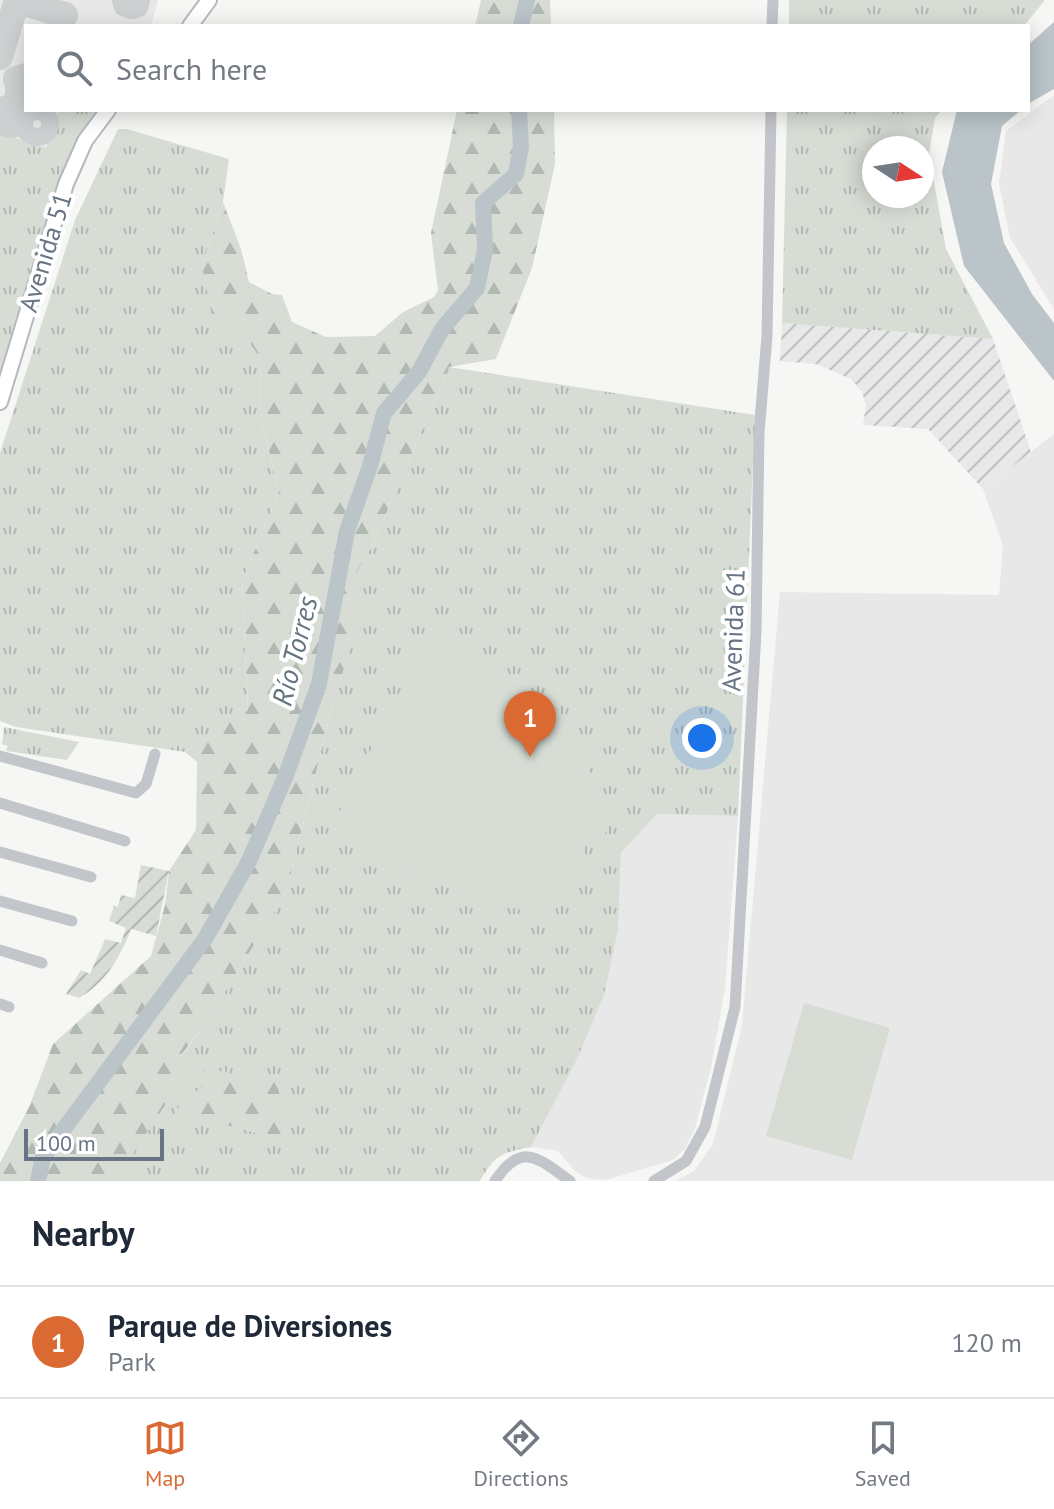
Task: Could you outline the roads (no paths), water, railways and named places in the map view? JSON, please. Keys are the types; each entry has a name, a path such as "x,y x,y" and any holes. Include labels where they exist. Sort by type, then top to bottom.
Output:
{"main road":[{"path":"191,24 206,2"},
{"name":"Avenida 51","path":"0,402 66,184 85,141 107,112"}],"street":[{"path":"772,24 773,0"},
{"name":"Avenida 61","path":"654,1181 686,1161 705,1127 735,1007 756,632 759,433 767,336 771,112"},
{"path":"0,756 136,793 146,784 155,754"},
{"path":"0,803 125,841"},
{"path":"0,852 91,877"},
{"path":"0,901 72,921"},
{"path":"0,950 42,963"},
{"path":"495,1181 512,1160 529,1156 550,1165 570,1181"}],"waterway":[{"name":"Río Torres","path":"521,24 527,0"},
{"name":"Río Torres","path":"38,1181 43,1157 205,939 249,861 286,775 319,684 347,531 370,466 384,413 419,372 442,329 477,288 485,250 483,203 516,174 521,147 519,112"}],"place":[{"name":"Parque de Diversiones","path":"530,757"}]}
